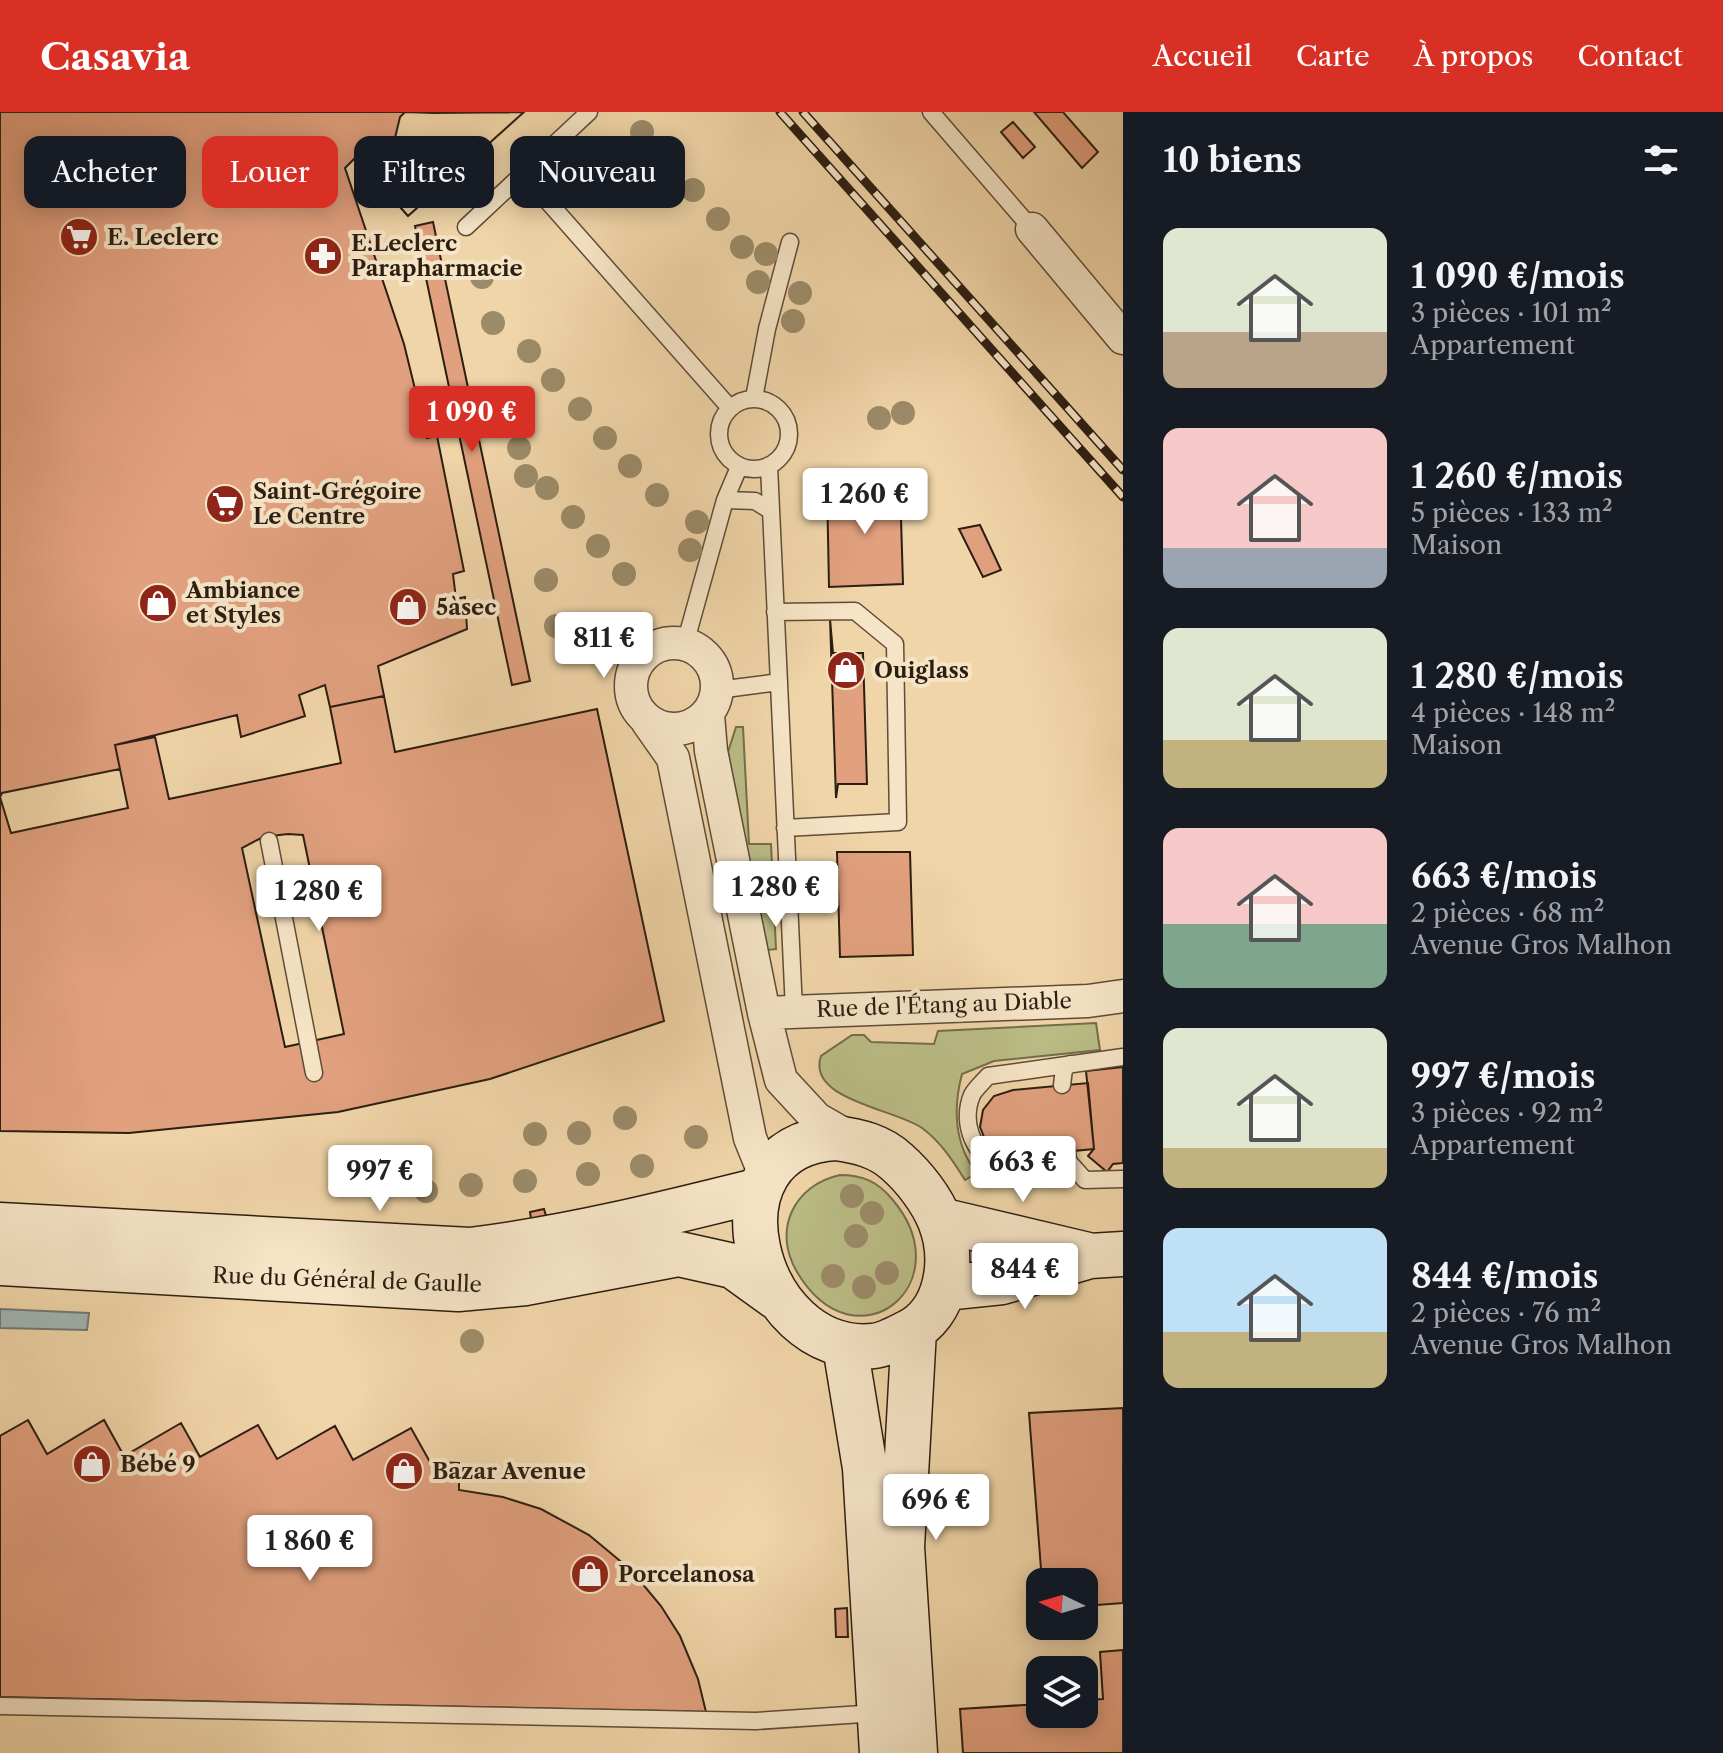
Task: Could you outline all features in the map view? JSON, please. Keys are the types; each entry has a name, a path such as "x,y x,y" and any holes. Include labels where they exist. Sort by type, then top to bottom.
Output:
{"main road":[{"path":"818,1139 854,1140 877,1148 896,1160 915,1181 940,1220 948,1255 944,1288 938,1303 914,1330 876,1346 845,1346 819,1335 776,1297 762,1267 756,1242 763,1182 780,1157 798,1145 818,1139"},
{"name":"Rue du Général de Gaulle","path":"0,1225 470,1250 521,1244 639,1220 763,1182"},
{"path":"940,1220 1107,1255"},
{"name":"Rue du Général de Gaulle","path":"0,1263 458,1289 526,1283 679,1254 733,1266 776,1297"},
{"path":"944,1288 1002,1282 1107,1255"},
{"path":"914,1330 902,1547 915,1753"},
{"path":"845,1346 865,1468 881,1733"}],"street":[{"path":"1032,229 1123,338"},
{"path":"763,1182 750,1138 673,758 639,712 631,691 636,666 653,648 685,644 697,649 713,666 711,751 779,1012 781,1080 817,1119 854,1140"},
{"path":"647,721 672,730 685,729 713,702"},
{"name":"Rue de l'Étang au Diable","path":"779,1012 1088,1001 1123,996"}],"lane":[{"path":"466,227 589,112"},
{"path":"931,112 1032,229"},
{"path":"554,208 730,408"},
{"path":"754,398 767,329 790,242"},
{"path":"754,398 775,405 787,424 787,446 769,466 759,469 739,467 720,445 719,425 730,408 754,398"},
{"path":"769,466 785,828 779,1012"},
{"path":"685,644 725,500 739,467"},
{"path":"725,500 755,501 771,511"},
{"path":"775,612 855,611 895,644 898,822 785,828"},
{"path":"713,702 779,682"},
{"path":"269,841 314,1073"},
{"path":"1035,1154 1028,1167 1014,1161 1007,1168 993,1156 982,1157 976,1126 975,1091 988,1076 1123,1057"},
{"path":"1062,1085 1064,1069 1070,1064"},
{"path":"1021,1071 1024,1089"},
{"path":"975,1091 989,1102"},
{"path":"1067,1151 1068,1161 1085,1180 1123,1179"},
{"path":"0,1706 756,1721 881,1733"}],"green space":[{"path":"736,727 743,727 749,844 771,844 776,949 767,950 728,752"},
{"path":"1096,1023 1100,1050 994,1061 962,1074 957,1100 958,1126 964,1150 977,1173 965,1180 929,1133 910,1121 840,1093 827,1083 820,1071 821,1056 852,1035 864,1035 871,1042 934,1044 938,1031"},
{"path":"840,1175 863,1178 881,1188 892,1199 911,1230 916,1260 909,1285 894,1304 872,1315 847,1314 821,1301 797,1272 790,1256 787,1225 800,1199 810,1188"}],"shaded area":[{"path":"0,1309 89,1313 87,1330 0,1328"}],"building":[{"name":"Saint-Grégoire Le Centre","path":"0,112 524,112 494,139 494,136 354,136 354,159 345,168 354,195 354,208 358,208 404,344 427,438 437,436 464,571 453,574 456,599 465,597 467,629 378,666 384,696 330,707 325,685 299,695 305,716 241,737 237,715 115,745 120,769 2,793 0,797"},
{"path":"405,112 524,112 494,139 494,136 395,136 400,117"},
{"path":"1034,112 1063,112 1098,152 1082,168"},
{"path":"1013,122 1035,147 1023,158 1001,132"},
{"name":"Saint-Grégoire Le Centre","path":"401,208 417,208 408,216"},
{"path":"401,208 417,208 408,216"},
{"path":"433,222 530,681 512,685 415,226"},
{"path":"900,485 903,584 829,587 827,486"},
{"path":"980,525 1001,570 983,577 959,529"},
{"path":"830,619 833,653 863,653 867,784 838,784 836,798"},
{"path":"384,696 395,752 597,709 664,1021 490,1079 338,1112 129,1133 0,1131 0,797 11,833 128,808 115,745 155,737 169,799 341,763 330,707","holes":["303,835 344,1034 285,1047 242,848 263,837"]},
{"path":"837,852 910,852 913,955 840,957"},
{"path":"1123,1067 1123,1163 1113,1164 1107,1172 1088,1156 1094,1149 1086,1071"},
{"path":"1088,1083 1094,1149 1019,1156 999,1154 986,1142 980,1127 983,1110 994,1096 1013,1090"},
{"path":"544,1209 546,1216 531,1219 530,1212"},
{"path":"1123,1408 1123,1603 1098,1605 1098,1568 1041,1568 1029,1413"},
{"path":"28,1420 47,1454 104,1420 124,1456 181,1423 200,1457 258,1425 277,1459 335,1426 353,1460 411,1428 430,1462 459,1463 459,1490 503,1497 541,1509 589,1535 631,1570 661,1606 680,1636 698,1679 706,1712 0,1697 0,1436"},
{"path":"847,1608 848,1637 836,1637 835,1609"},
{"path":"1123,1650 1123,1753 963,1753 960,1709 1026,1705 1026,1728 1098,1728 1098,1699 1103,1699 1100,1652"}],"railway":[{"path":"780,112 1123,497"},
{"path":"803,112 1123,470"}],"place":[{"name":"E. Leclerc","path":"79,237"},
{"name":"E.Leclerc Parapharmacie","path":"323,256"},
{"name":"Saint-Grégoire Le Centre","path":"225,504"},
{"name":"Ambiance et Styles","path":"158,603"},
{"name":"5àsec","path":"408,607"},
{"name":"Ouiglass","path":"846,670"},
{"name":"Bébé 9","path":"92,1464"},
{"name":"Bazar Avenue","path":"404,1471"},
{"name":"Porcelanosa","path":"590,1574"}]}
